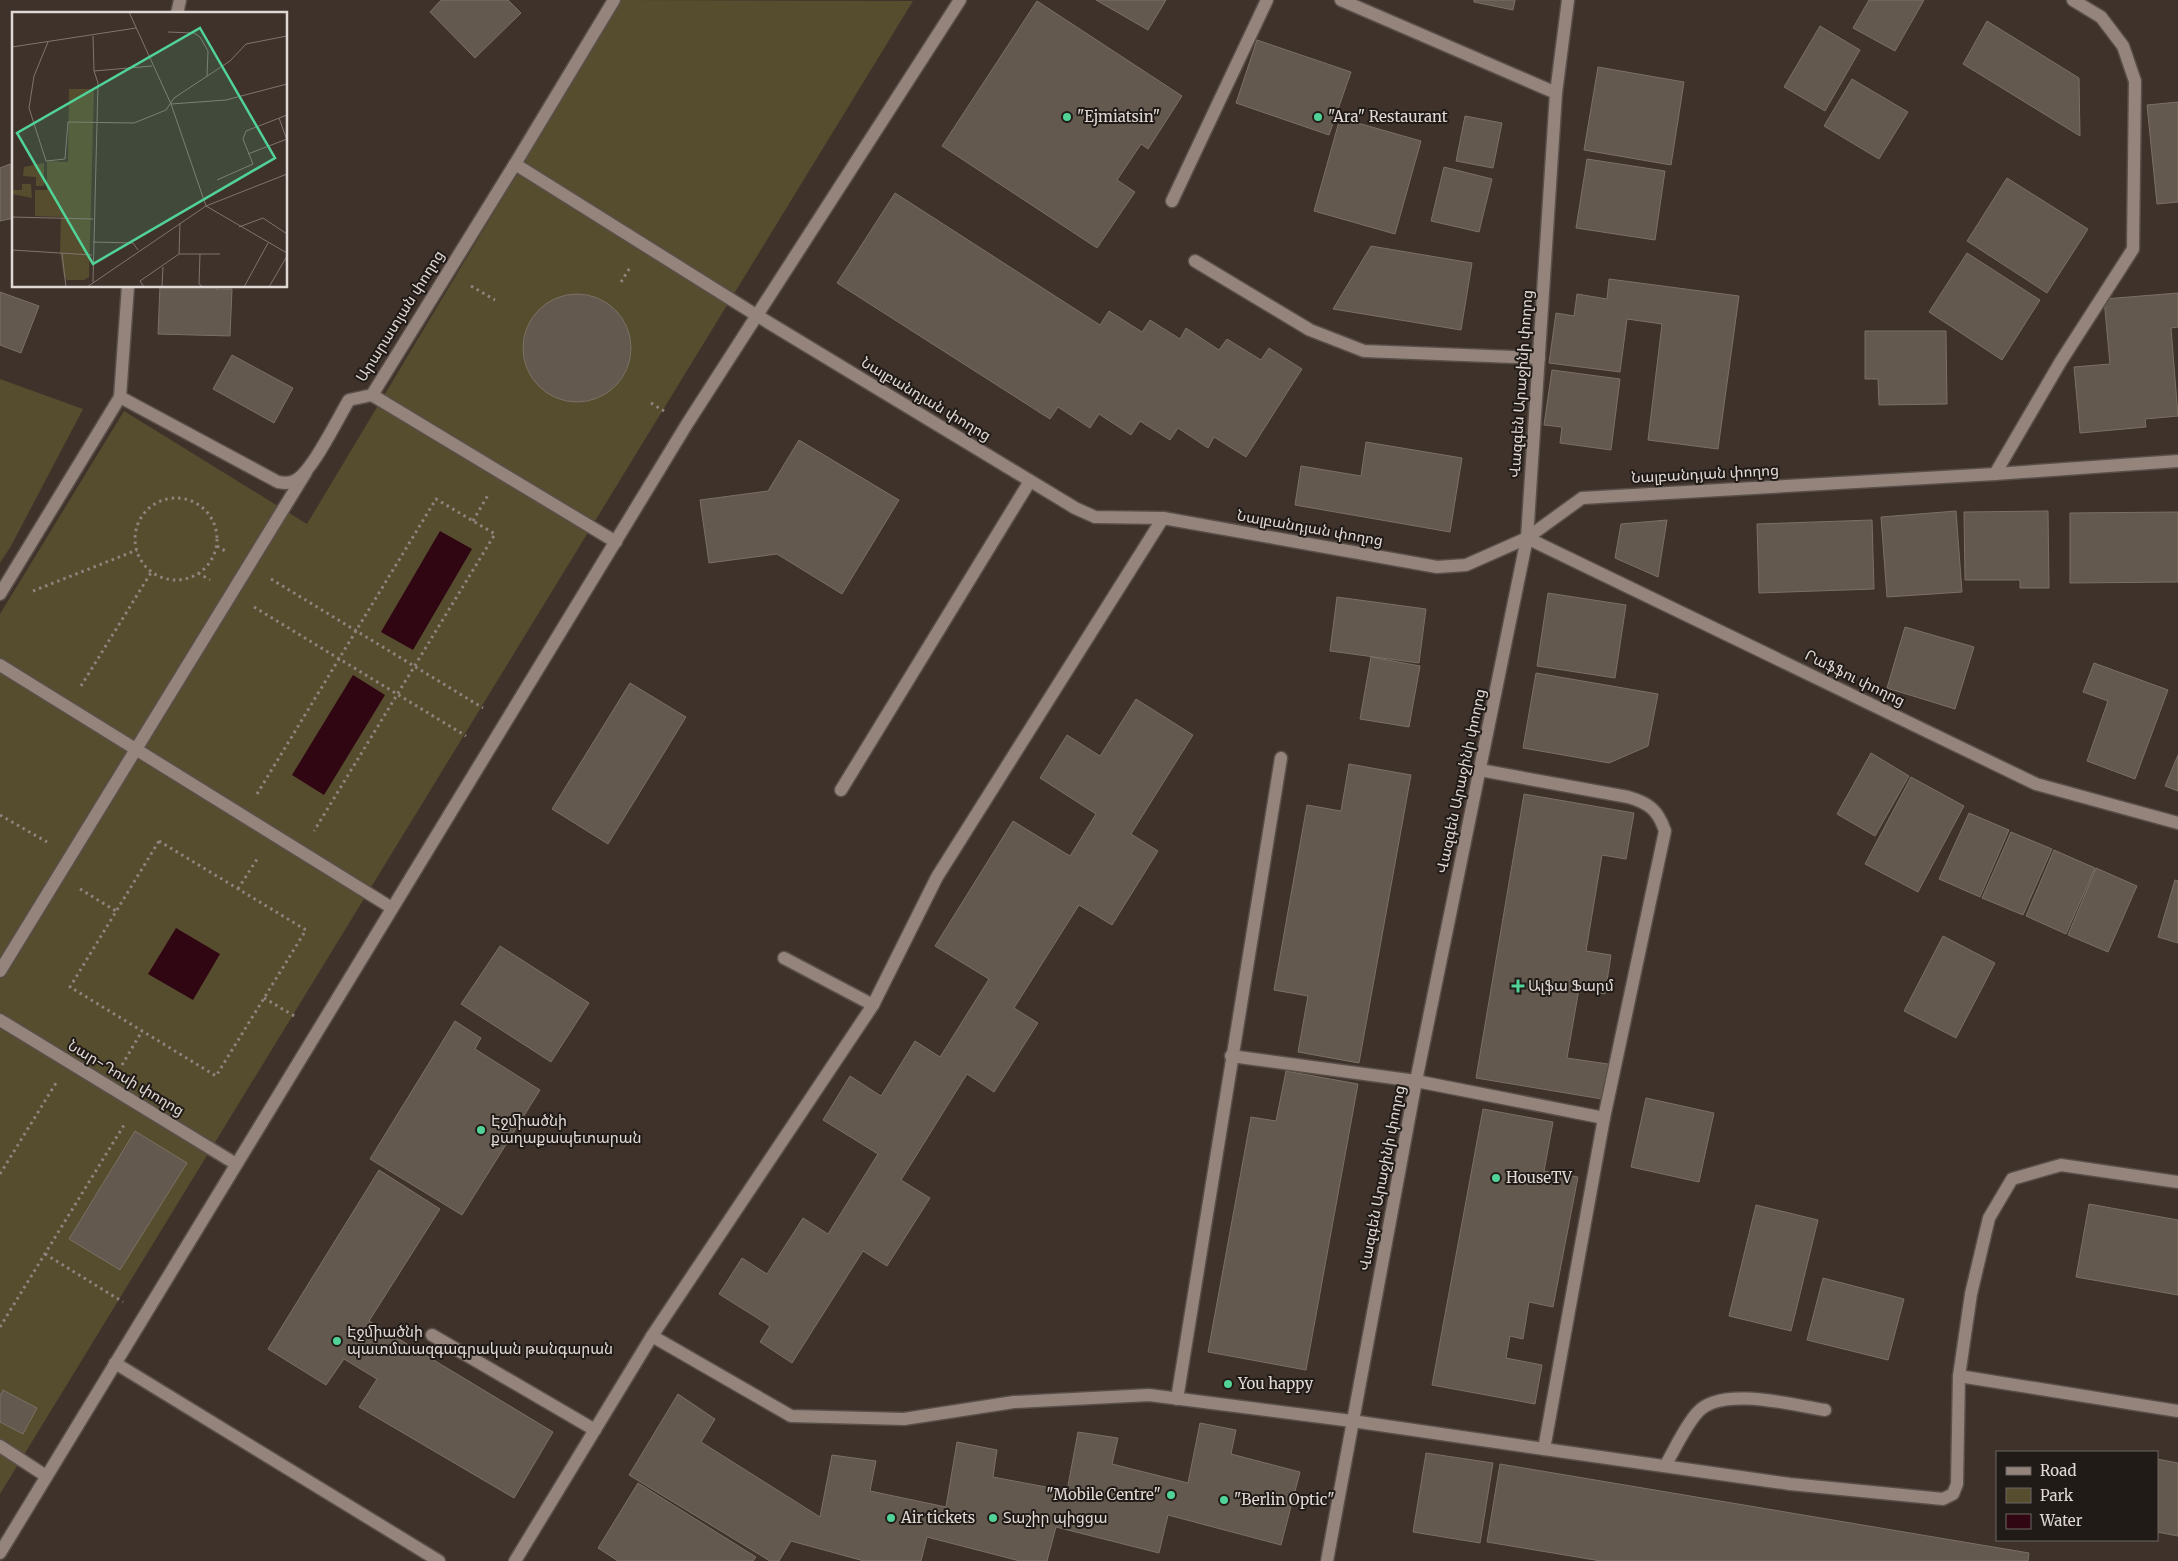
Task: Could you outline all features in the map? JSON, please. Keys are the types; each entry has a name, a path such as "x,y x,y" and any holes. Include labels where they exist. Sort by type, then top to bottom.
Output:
{"street":[{"name":"Արարատյան փողոց","path":"120,397 278,482 288,484 297,480 308,468 349,400 372,395 614,0"},
{"path":"0,1553 505,721 756,315 960,0"},
{"path":"1172,201 1267,0"},
{"path":"1341,0 1556,93"},
{"name":"Վազգեն Արաջինի փողոց","path":"1326,1561 1416,1081 1527,538 1556,93 1568,0"},
{"path":"1995,474 2061,361 2133,250 2135,82 2123,46 2101,17 2073,0"},
{"name":"Նալբանդյան փողոց","path":"515,164 756,315 1075,508 1095,517 1163,518 1438,567 1466,565 1527,538 1582,498 1995,474 2178,461"},
{"path":"1196,262 1310,330 1364,351 1539,358"},
{"path":"0,594 120,397 128,288"},
{"path":"372,395 616,542"},
{"path":"0,971 308,468"},
{"path":"841,790 1030,481"},
{"path":"515,1561 652,1336 872,1005 937,877 1163,518"},
{"name":"Րաֆֆու փողոց","path":"1527,538 2036,784 2178,823"},
{"path":"0,664 392,908"},
{"path":"1177,1399 1231,1056 1281,758"},
{"path":"1480,770 1628,797 1644,802 1660,817 1665,831 1604,1118 1544,1449"},
{"path":"784,958 872,1005"},
{"name":"Նար-Դոսի փողոց","path":"0,1020 236,1164"},
{"path":"1231,1056 1416,1081 1604,1118"},
{"path":"652,1336 791,1416 904,1419 1014,1402 1149,1395 1352,1421 1790,1484 1943,1499 1953,1494 1956,1484 1959,1376 1971,1294 1989,1218 2012,1179 2060,1165 2178,1182"},
{"path":"432,1335 595,1430"},
{"path":"115,1363 439,1561"},
{"path":"1959,1376 2178,1411"},
{"path":"1665,1466 1698,1411 1719,1399 1740,1397 1825,1410"},
{"path":"0,1446 46,1476"}],"path":[{"path":"174,498 189,500 202,506 212,518 217,531 217,546 212,560 203,570 190,578 177,580 164,578 152,572 143,562 137,550 135,536 139,522 148,509 160,501 174,498"},
{"path":"243,816 436,499 473,520 495,534 302,852"},
{"path":"217,546 505,721"},
{"path":"27,593 137,550"},
{"path":"68,707 152,572"},
{"path":"198,573 488,749"},
{"path":"0,815 71,856"},
{"path":"238,889 272,834"},
{"path":"159,841 238,889 306,930 216,1076 70,987 159,841"},
{"path":"58,876 116,911"},
{"path":"264,998 318,1030"},
{"path":"0,1174 59,1078"},
{"path":"0,1327 127,1120"},
{"path":"45,1254 144,1315"}],"green space":[{"path":"621,0 913,1 0,1494 0,614 124,411 307,524"},
{"path":"0,379 83,409 11,546 0,563"}],"water":[{"path":"440,531 472,549 413,650 381,632"},
{"path":"353,675 385,695 324,795 292,775"},
{"path":"176,928 220,954 193,1000 148,974"}],"building":[{"path":"441,0 508,0 521,13 475,58 430,12"},
{"path":"1096,0 1166,0 1148,30"},
{"path":"1474,0 1515,0 1513,10 1474,2"},
{"path":"1869,0 1924,0 1895,51 1853,28"},
{"path":"1037,1 1182,96 1148,149 1141,144 1117,180 1135,192 1097,248 942,146"},
{"path":"1987,21 2079,78 2080,136 1963,64"},
{"path":"1820,26 1860,50 1825,111 1784,87"},
{"path":"1257,40 1351,72 1329,135 1236,103"},
{"path":"1598,67 1684,82 1671,165 1584,150"},
{"path":"1852,79 1908,112 1879,159 1824,126"},
{"path":"2178,102 2178,202 2157,204 2147,105"},
{"path":"1465,116 1502,123 1493,168 1456,161"},
{"path":"1340,118 1421,141 1395,234 1314,211"},
{"path":"1587,159 1665,171 1655,240 1576,228"},
{"path":"10,164 12,168 12,218 0,221 0,168"},
{"path":"1444,167 1492,179 1479,232 1431,221"},
{"path":"2007,178 2088,229 2047,293 1967,241"},
{"path":"895,193 1100,325 1109,311 1142,332 1150,320 1180,339 1186,328 1219,350 1227,339 1261,360 1269,348 1302,369 1246,457 1214,437 1208,448 1178,428 1170,440 1140,421 1131,435 1099,414 1090,428 1058,407 1050,419 837,283"},
{"path":"1371,246 1472,263 1461,330 1333,309"},
{"path":"1967,253 2040,300 2002,360 1929,312"},
{"path":"1609,279 1739,296 1718,449 1648,440 1662,324 1627,319 1620,372 1549,363 1556,313 1574,316 1577,294 1607,299"},
{"path":"160,288 232,289 230,336 158,334"},
{"path":"0,292 39,306 21,353 0,345"},
{"path":"2178,293 2178,327 2171,328 2178,416 2145,419 2146,427 2080,433 2074,367 2110,364 2104,299"},
{"path":"577,294 598,298 615,310 627,327 631,348 627,369 615,386 598,398 577,402 556,398 539,386 527,369 523,348 527,327 539,310 556,298"},
{"path":"1865,331 1946,331 1947,404 1879,405 1878,379 1865,379"},
{"path":"232,355 293,388 274,423 213,389"},
{"path":"1552,370 1620,379 1611,450 1560,443 1562,427 1544,425"},
{"path":"799,440 899,500 842,594 777,554 709,563 700,500 768,491"},
{"path":"1366,442 1462,458 1450,532 1295,505 1301,466 1361,476"},
{"path":"1956,511 1962,592 1887,597 1881,517"},
{"path":"2048,511 2049,588 2020,588 2020,580 1965,580 1964,512"},
{"path":"2178,512 2178,582 2070,583 2070,513"},
{"path":"1667,520 1658,577 1615,558 1621,524"},
{"path":"1872,520 1874,589 1759,593 1757,524"},
{"path":"1548,593 1626,605 1615,678 1537,666"},
{"path":"1337,597 1426,609 1419,663 1330,651"},
{"path":"1905,627 1974,647 1955,709 1887,688"},
{"path":"1371,657 1420,666 1409,727 1360,719"},
{"path":"2094,663 2168,690 2135,779 2087,761 2108,701 2083,692"},
{"path":"1536,673 1658,694 1648,746 1609,763 1523,748"},
{"path":"630,683 686,717 608,844 552,809"},
{"path":"1136,699 1193,735 1131,834 1158,851 1112,925 1079,905 1014,1008 1038,1023 994,1092 967,1074 901,1180 930,1198 887,1266 863,1251 792,1363 760,1342 770,1326 719,1294 742,1258 767,1274 803,1218 828,1234 878,1154 823,1120 850,1076 881,1096 915,1041 940,1057 989,979 935,946 1013,821 1070,856 1096,814 1040,778 1067,735 1100,756"},
{"path":"1871,753 1909,776 1875,836 1837,814"},
{"path":"2178,755 2178,791 2165,786"},
{"path":"1349,764 1411,775 1359,1063 1298,1052 1308,996 1274,990 1307,805 1341,811"},
{"path":"1911,777 1964,806 1918,892 1865,864"},
{"path":"1524,794 1634,813 1626,859 1602,855 1586,951 1611,955 1605,994 1579,989 1567,1058 1608,1064 1602,1099 1476,1078"},
{"path":"1969,813 2009,830 1980,897 1939,879"},
{"path":"2011,832 2052,849 2023,915 1982,898"},
{"path":"2054,850 2095,868 2066,934 2026,916"},
{"path":"2096,868 2137,886 2108,952 2068,935"},
{"path":"2175,880 2178,881 2178,943 2158,937"},
{"path":"1943,936 1995,963 1956,1038 1904,1011"},
{"path":"500,946 589,1003 551,1062 461,1004"},
{"path":"455,1021 481,1038 475,1049 540,1090 462,1215 370,1159"},
{"path":"1286,1071 1358,1084 1306,1370 1208,1352 1251,1117 1276,1121"},
{"path":"1646,1098 1714,1113 1699,1182 1631,1167"},
{"path":"1483,1109 1553,1122 1544,1171 1578,1177 1553,1307 1529,1302 1523,1339 1510,1336 1506,1358 1542,1365 1535,1404 1432,1385"},
{"path":"135,1131 187,1163 120,1270 69,1239"},
{"name":"Էջմիածնի պատմաազգագրական թանգարան","path":"379,1170 440,1209 369,1321 553,1432 514,1498 359,1407 377,1379 344,1359 326,1385 268,1349"},
{"path":"2089,1204 2178,1220 2178,1295 2076,1277"},
{"path":"1756,1205 1818,1220 1791,1331 1729,1316"},
{"path":"1823,1278 1904,1299 1888,1360 1807,1340"},
{"path":"3,1390 37,1408 23,1434 0,1422 0,1396"},
{"path":"678,1394 715,1419 701,1442 820,1517 832,1455 876,1461 870,1491 946,1507 957,1442 997,1450 993,1477 1067,1491 1078,1432 1118,1438 1112,1464 1188,1483 1200,1423 1236,1430 1231,1454 1300,1472 1281,1545 1168,1515 1159,1553 1056,1527 1047,1561 1020,1561 927,1537 921,1561 864,1561 791,1541 779,1561 770,1561 629,1475"},
{"path":"1426,1453 1493,1463 1480,1543 1413,1532"},
{"path":"2158,1459 2178,1463 2178,1536 2158,1532"},
{"path":"1500,1464 2029,1553 2028,1561 1601,1561 1487,1542"},
{"path":"638,1483 756,1557 753,1561 618,1561 598,1548"}],"place":[{"name":"\"Ejmiatsin\"","path":"1067,117"},
{"name":"\"Ara\" Restaurant","path":"1318,117"},
{"name":"Ալֆա Ֆարմ","path":"1518,986"},
{"name":"Էջմիածնի քաղաքապետարան","path":"481,1130"},
{"name":"HouseTV","path":"1496,1178"},
{"name":"Էջմիածնի պատմաազգագրական թանգարան","path":"337,1341"},
{"name":"You happy","path":"1228,1384"},
{"name":"\"Mobile Centre\"","path":"1171,1495"},
{"name":"\"Berlin Optic\"","path":"1224,1500"},
{"name":"Air tickets","path":"891,1518"},
{"name":"Տաշիր պիցցա","path":"993,1518"}]}
